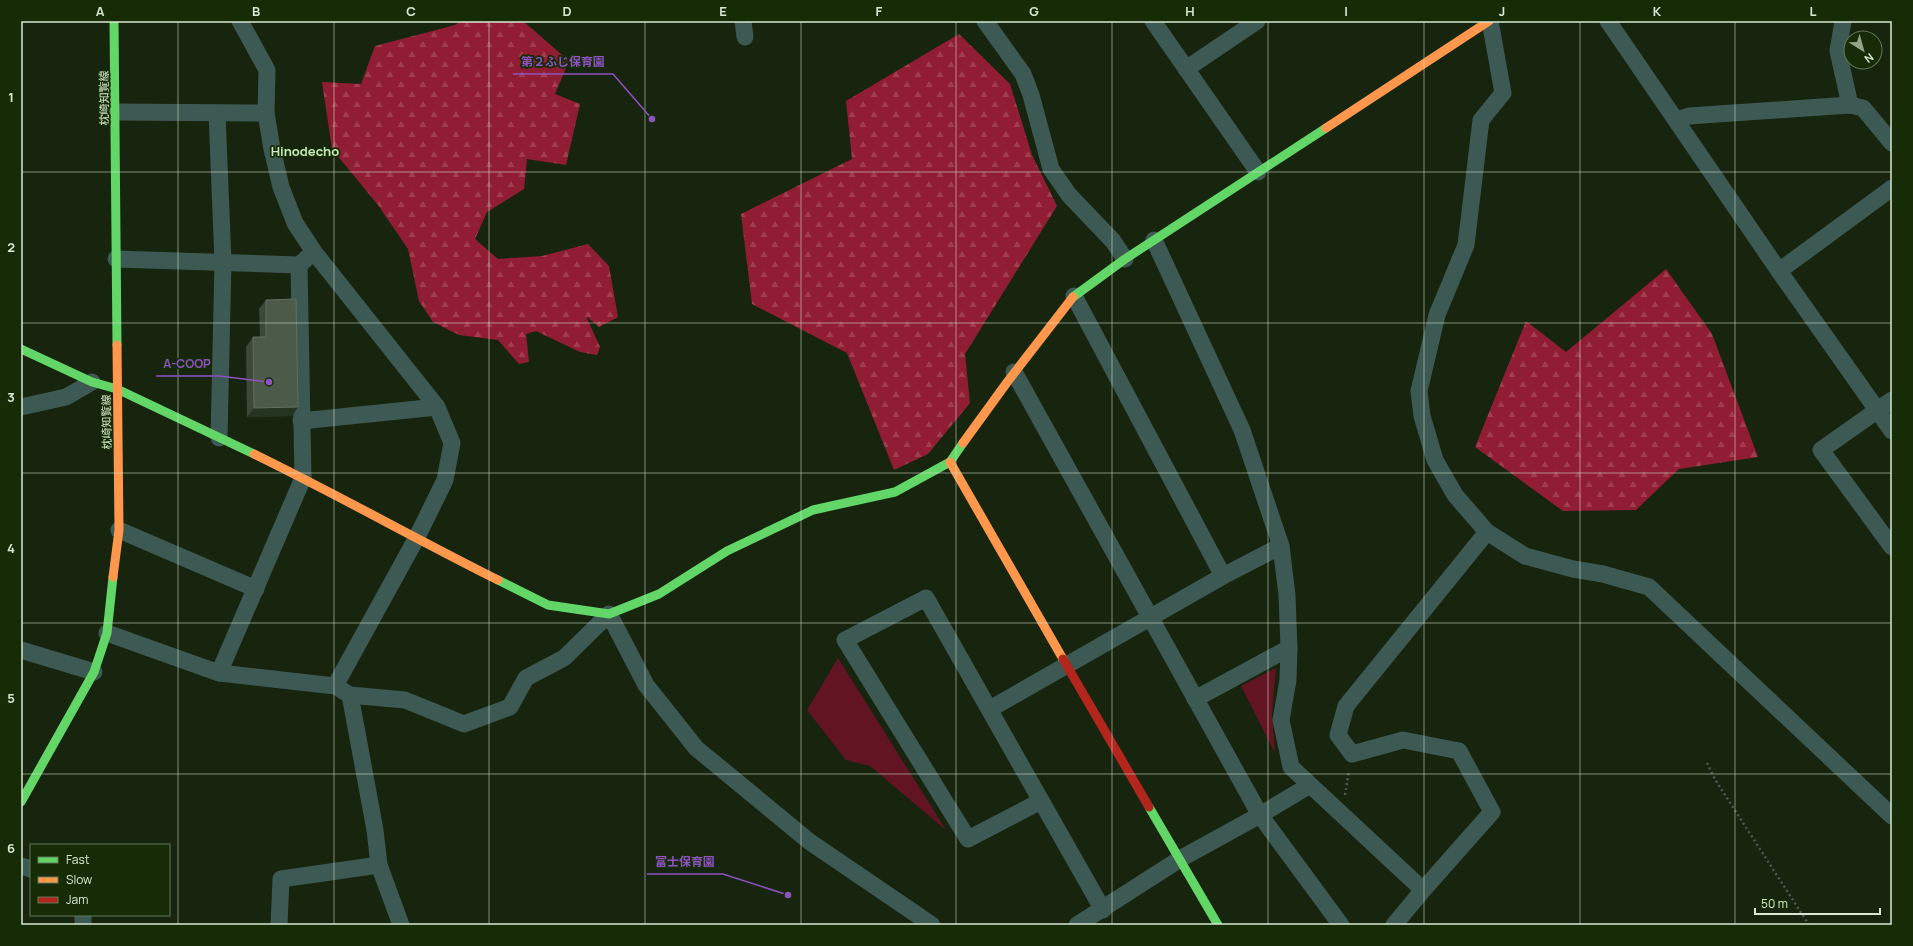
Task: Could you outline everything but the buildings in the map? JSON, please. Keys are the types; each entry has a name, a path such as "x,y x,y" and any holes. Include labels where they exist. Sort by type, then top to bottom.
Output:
{"street":[{"name":"枕崎知覧線","path":"21,802 94,672 107,633 119,530 114,21"},
{"path":"240,21 267,70 266,113 272,149 281,187 295,223 314,252 437,407 452,443 445,480 416,539 335,686"},
{"path":"985,21 1023,74 1032,95 1051,169 1069,196 1113,241 1125,259"},
{"path":"1153,21 1258,172"},
{"path":"1186,69 1257,21"},
{"path":"107,633 219,673 335,686 350,695 405,700 464,724 510,707 526,678 564,658 609,614 659,594 727,551 813,510 895,492 950,462 1014,372 1074,296 1125,259 1490,21 1503,93 1481,120 1466,245 1437,315 1419,390 1422,416 1434,460 1455,495 1487,532 1525,556 1573,569 1603,574 1649,587 1892,816"},
{"path":"1608,21 1779,271 1892,431"},
{"path":"1843,21 1838,51 1850,104"},
{"path":"1676,120 1689,116 1850,104 1863,108 1892,143"},
{"path":"115,112 266,113"},
{"path":"217,113 223,262 219,438"},
{"path":"1779,271 1892,188"},
{"path":"1154,240 1242,430 1281,546 1287,594 1289,648 1288,680 1281,720 1291,767 1423,890"},
{"path":"116,259 299,265 314,252"},
{"path":"219,673 302,478 299,265"},
{"path":"1074,296 1223,576"},
{"path":"21,348 92,382 117,389 302,478 416,539 548,605 609,614"},
{"path":"1014,372 1260,815 1341,925"},
{"path":"21,407 66,397 92,382"},
{"path":"1892,400 1820,450 1892,547"},
{"path":"302,421 437,407"},
{"path":"950,462 1218,925"},
{"path":"119,530 256,589"},
{"path":"1394,925 1492,812 1459,751 1403,740 1352,754 1338,735 1346,706 1487,532"},
{"path":"990,709 1223,576 1281,546"},
{"path":"1041,801 968,839 845,640 926,598 1103,910"},
{"path":"609,614 646,685 696,748 810,842 932,925"},
{"path":"1196,699 1289,648"},
{"path":"21,650 94,672"},
{"path":"350,695 375,830 379,865 402,925"},
{"path":"1077,925 1103,910 1180,859 1260,815 1310,785"},
{"path":"279,925 281,879 379,865"}],"path":[{"path":"1341,813 1352,754"},
{"path":"1707,763 1716,781 1809,925"}],"shaded area":[{"path":"838,658 946,830 870,766 846,760 807,710"},
{"path":"1276,668 1272,714 1275,753 1241,686"}],"green space":[{"path":"461,21 523,21 569,61 555,94 580,104 566,165 527,159 524,189 487,212 475,239 498,259 542,256 588,244 609,266 618,317 599,327 586,316 600,347 597,355 580,352 536,331 526,334 529,362 519,364 498,340 459,335 433,322 419,301 408,249 378,205 332,149 322,82 361,84 375,46 455,25"},
{"path":"959,34 1010,84 1032,155 1057,206 965,354 970,403 928,454 894,470 847,353 752,304 741,214 852,159 846,101"},
{"path":"1666,269 1712,334 1758,457 1679,469 1636,510 1563,511 1475,447 1526,321 1566,352"}],"traffic: fast":[{"path":"114,21 117,345"},
{"path":"1073,297 1125,259 1326,128"},
{"path":"21,349 92,382 117,389 254,454"},
{"path":"498,580 548,605 609,614 659,594 727,551 813,510 895,492 950,462 963,443"},
{"path":"21,802 94,672 107,633 113,577"},
{"path":"1149,807 1218,925"}],"traffic: slow":[{"path":"1326,128 1489,21"},
{"path":"963,443 1008,381 1073,297"},
{"path":"113,577 119,530 117,345"},
{"path":"254,454 498,580"},
{"path":"950,462 1063,659"}],"traffic: jam":[{"path":"1063,659 1149,807"}],"place":[{"name":"第２ふじ保育園","path":"652,119"},
{"name":"A-COOP","path":"269,382"},
{"name":"富士保育園","path":"788,895"}],"district":[{"name":"Hinodecho","path":"305,151"}]}
